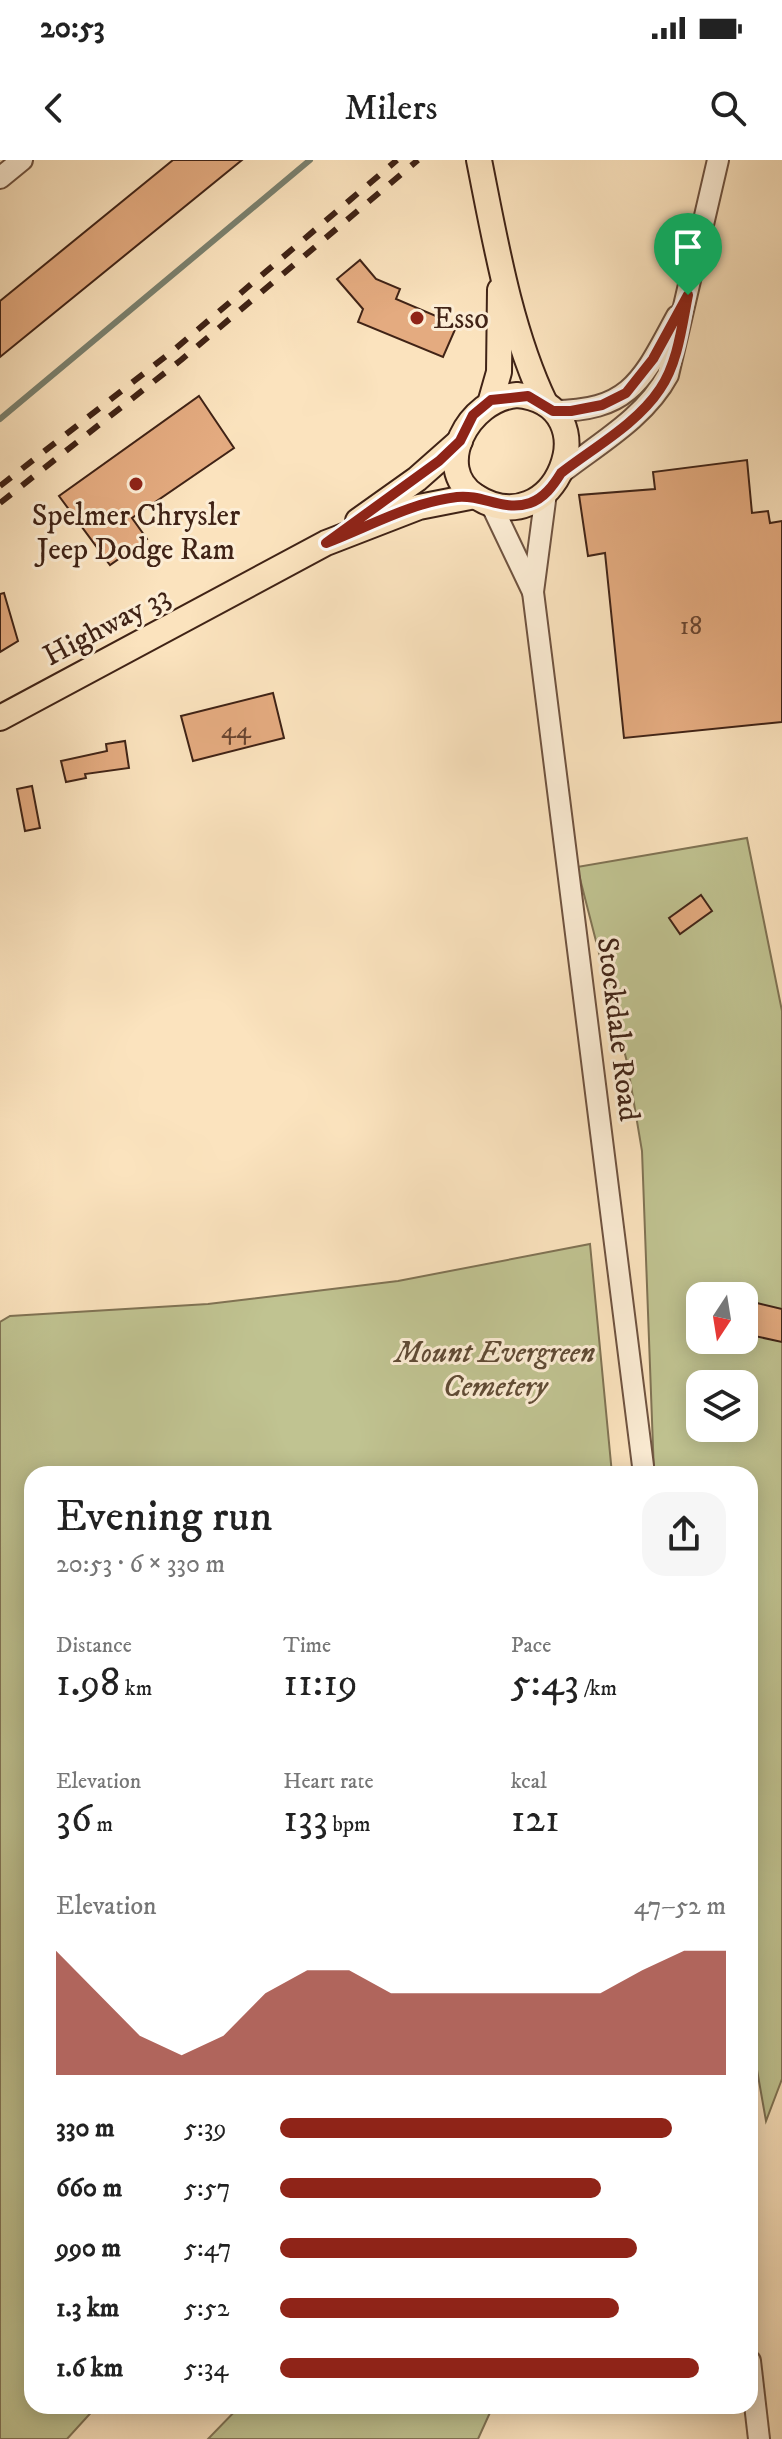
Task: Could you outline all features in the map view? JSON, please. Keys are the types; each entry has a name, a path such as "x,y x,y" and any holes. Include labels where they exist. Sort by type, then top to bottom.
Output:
{"main road":[{"path":"479,160 500,264 533,378 567,436 567,457 553,483 519,505 483,500 458,473 460,441 473,415 491,400 517,395 549,407"},
{"path":"491,400 499,372 500,264"},
{"name":"Highway 33","path":"0,718 326,543 417,479 460,441"},
{"name":"Highway 33","path":"326,543 419,507 483,500"}],"street":[{"path":"0,178 22,160"},
{"path":"553,483 626,424 659,391 674,357 718,160"},
{"path":"549,407 602,405 626,393 653,359 688,295"},
{"name":"Stockdale Road","path":"553,483 533,592 643,1466"},
{"name":"Stockdale Road","path":"483,500 533,592"},
{"path":"756,2414 759,2439"}],"green space":[{"path":"747,838 782,1011 782,2079 766,2121 758,2076 758,1466 654,1466 642,1151 627,1062 577,867"},
{"name":"Mount Evergreen Cemetery","path":"590,1244 611,1466 24,1466 24,2414 90,2414 67,2439 0,2439 0,1322 10,1316 208,1304 398,1281"},
{"path":"232,2414 489,2414 478,2439 208,2439"}],"building":[{"path":"173,160 242,160 0,357 0,301"},
{"path":"360,260 376,279 400,289 396,299 457,325 443,357 358,322 363,309 337,279"},
{"path":"199,396 234,448 132,518 147,539 110,565 59,496"},
{"path":"747,460 752,513 768,511 770,523 782,521 782,722 624,738 605,553 588,556 579,495 655,489 653,472"},
{"path":"4,593 18,641 0,652 0,594"},
{"path":"273,693 284,738 193,761 181,716"},
{"path":"125,741 129,768 85,774 86,778 66,782 61,761 107,751 106,744"},
{"path":"32,786 40,828 25,831 17,789"},
{"path":"701,895 712,911 680,934 669,918"},
{"path":"758,1303 782,1309 782,1342 758,1337"}],"waterway":[{"path":"0,419 310,160"}],"railway":[{"path":"0,486 175,349 397,160"},
{"path":"0,503 181,360 418,160"}],"place":[{"name":"Esso","path":"417,318"},
{"name":"Spelmer Chrysler Jeep Dodge Ram","path":"136,484"}],"route":[{"path":"688,295 674,357 659,391 626,424 561,473 537,500 508,506 491,504 475,496 440,500 326,543 439,461 460,441 473,415 491,400 528,396 545,403 553,411 571,411 615,401 637,383 688,295"}]}
